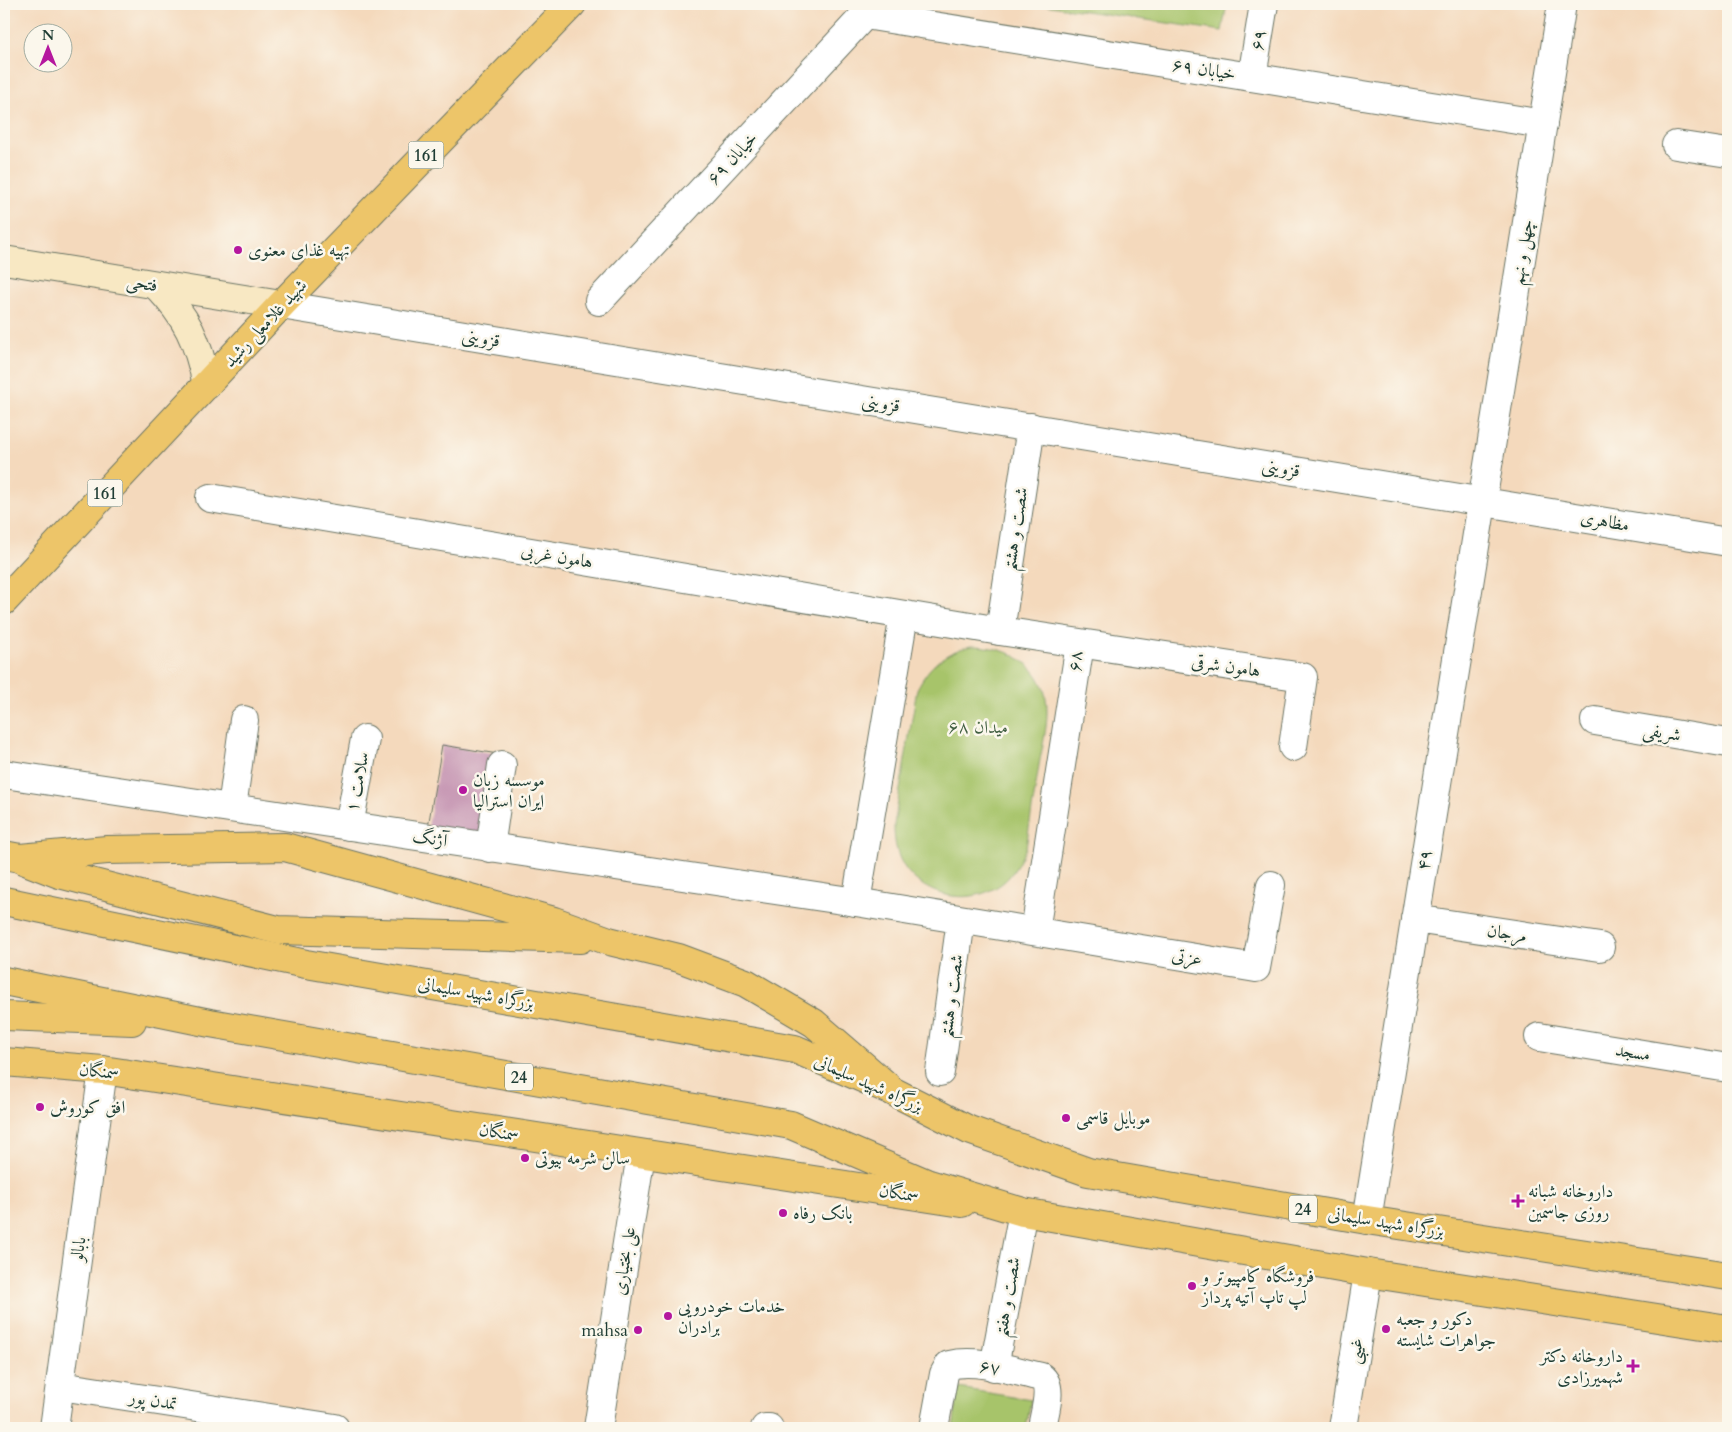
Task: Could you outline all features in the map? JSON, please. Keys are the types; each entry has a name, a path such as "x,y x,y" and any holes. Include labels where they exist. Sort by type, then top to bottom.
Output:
{"main road":[{"name":"شهید غلامعلی رشید","path":"4,601 281,306 572,4"},
{"name":"فتحی","path":"4,260 281,306"},
{"path":"156,285 177,306 192,333 202,361 207,385"},
{"path":"12,856 107,850 285,847 554,921 609,941 679,958 746,983 814,1023 892,1091"},
{"path":"12,856 59,874 278,930 609,941"},
{"name":"بزرگراه شهید سلیمانی","path":"4,901 306,964 794,1049 892,1091 969,1130 1088,1172 1367,1220 1728,1276"},
{"name":"24","path":"4,981 210,1023 791,1125 929,1184 1022,1219 1728,1329"},
{"path":"4,1016 210,1023"},
{"name":"سمنگان","path":"4,1062 102,1070 641,1154 1022,1219"}],"street":[{"name":"۶۹","path":"1252,77 1264,4"},
{"name":"چهل و نهم","path":"1481,500 1562,4"},
{"name":"خیابان ۶۹","path":"599,301 870,10 1252,77 1543,124"},
{"path":"1676,145 1728,153"},
{"name":"قزوینی","path":"281,306 1481,500"},
{"name":"شصت و هشتم","path":"1000,631 1031,427"},
{"name":"هامون غربی","path":"210,498 904,615"},
{"name":"مظاهری","path":"1481,500 1728,542"},
{"name":"۴۹","path":"1367,1220 1481,500"},
{"path":"904,615 856,902 1035,931"},
{"name":"۶۸","path":"904,615 1080,644 1035,931"},
{"name":"هامون شرقی","path":"1080,644 1302,677 1293,747"},
{"path":"232,808 244,720"},
{"name":"شریفی","path":"1595,721 1728,743"},
{"name":"سلامت ۱","path":"349,826 365,739"},
{"path":"490,848 502,765"},
{"name":"آژنگ","path":"4,774 856,902"},
{"name":"عزتی","path":"1035,931 1256,968 1271,886"},
{"name":"مرجان","path":"1415,919 1600,947"},
{"name":"شصت و هشتم","path":"940,1072 961,920"},
{"name":"مسجد","path":"1539,1037 1728,1068"},
{"name":"بابالو","path":"54,1428 102,1070"},
{"name":"علی بختیاری","path":"598,1428 641,1154"},
{"name":"شصت و هفتم","path":"994,1367 1022,1219"},
{"name":"غیبی","path":"1343,1428 1368,1273"},
{"name":"۶۷","path":"934,1428 944,1374 950,1365 959,1363 994,1367 1041,1377 1046,1381 1048,1388 1042,1428"},
{"name":"تمدن پور","path":"60,1386 335,1428"}],"green space":[{"path":"1037,4 1227,4 1222,31"},
{"name":"میدان ۶۸","path":"971,646 1000,650 1024,662 1034,671 1041,683 1046,696 1047,712 1026,848 1008,878 995,888 981,894 965,897 949,896 934,891 920,883 909,873 897,851 894,825 917,689 927,673 945,656"},
{"path":"959,1388 1031,1400 1026,1428 953,1428"}],"building":[{"name":"موسسه زبان ایران استرالیا","path":"442,745 498,754 482,835 428,827"}],"place":[{"name":"تهیه غذای معنوی","path":"238,250"},
{"name":"موسسه زبان ایران استرالیا","path":"463,790"},
{"name":"افق کوروش","path":"40,1107"},
{"name":"موبایل قاسمی","path":"1066,1118"},
{"name":"سالن شرمه بیوتی","path":"525,1158"},
{"name":"داروخانه شبانه روزی جاسمین","path":"1518,1201"},
{"name":"بانک رفاه","path":"783,1213"},
{"name":"فروشگاه کامپیوتر و لپ تاپ آتیه پرداز","path":"1192,1286"},
{"name":"خدمات خودرویی برادران","path":"668,1316"},
{"name":"دکور و جعبه جواهرات شایسته","path":"1386,1329"},
{"name":"mahsa","path":"638,1330"},
{"name":"داروخانه دکتر شهمیرزادی","path":"1633,1366"}]}
